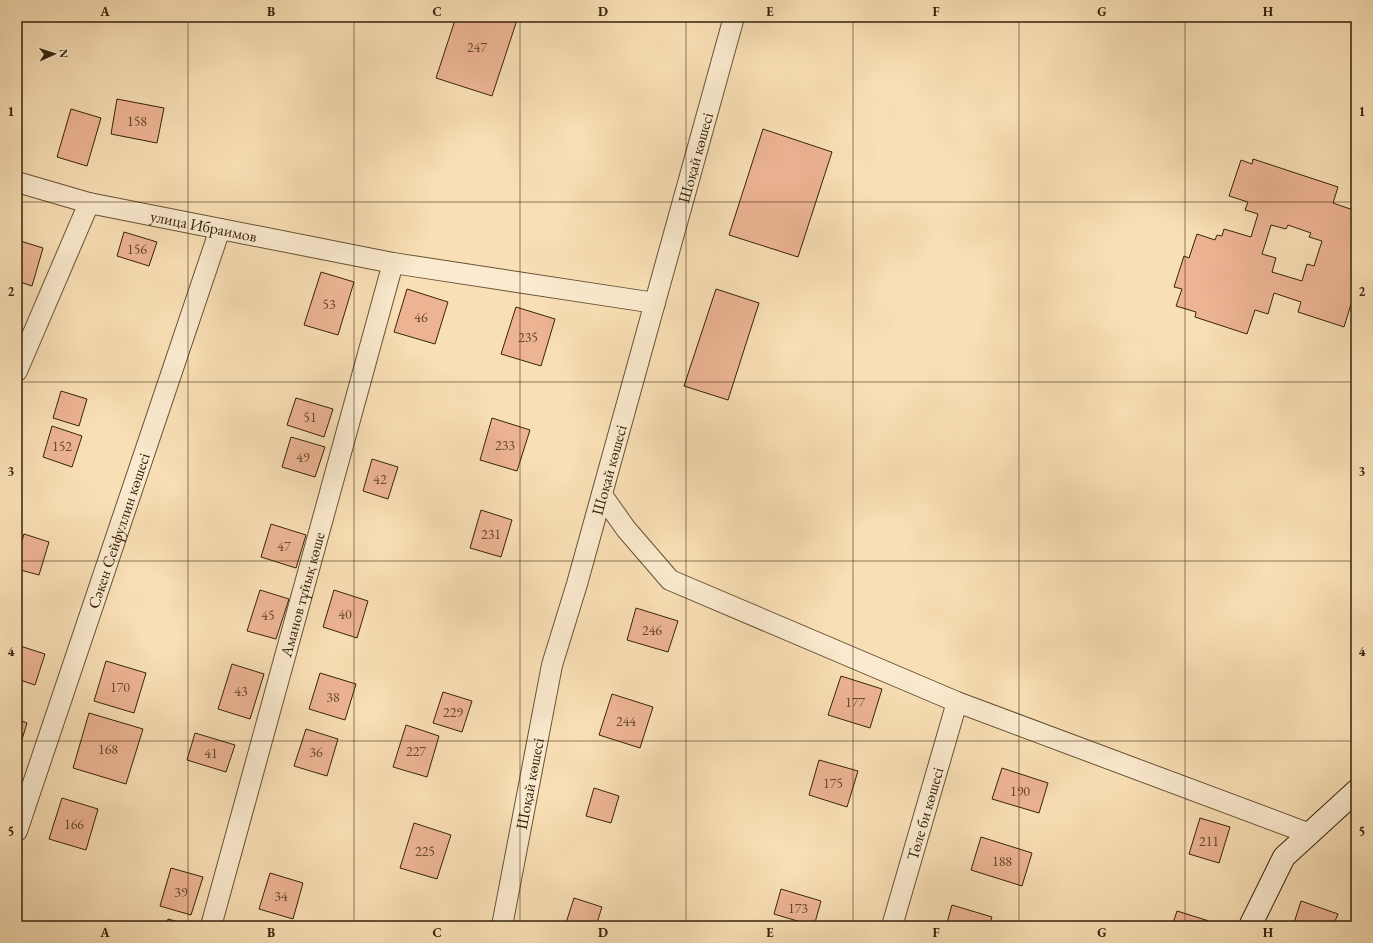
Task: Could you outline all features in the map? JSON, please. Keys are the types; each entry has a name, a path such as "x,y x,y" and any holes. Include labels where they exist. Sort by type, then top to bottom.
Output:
{"street":[{"name":"Шоқай көшесі","path":"502,926 552,665 602,495 734,17"},
{"name":"улица Ибраимов","path":"17,182 89,204 393,263 655,303"},
{"path":"17,371 89,204"},
{"name":"Сәкен Сейфуллин көшесі","path":"17,831 220,229"},
{"name":"Аманов тұйық көше","path":"211,926 393,263"},
{"path":"602,495 626,529 670,580 957,702 1310,834"},
{"name":"Төле би көшесі","path":"892,926 957,702"},
{"path":"1250,926 1284,857 1356,791"}],"building":[{"path":"456,17 518,17 492,96 436,78"},
{"path":"117,99 164,108 157,143 111,134"},
{"path":"71,109 101,118 87,166 57,157"},
{"path":"763,129 832,152 798,257 729,235"},
{"path":"1253,159 1338,187 1333,203 1356,211 1356,233 1351,248 1356,250 1356,288 1344,327 1298,312 1301,302 1274,293 1268,314 1255,310 1247,334 1195,317 1196,312 1176,306 1182,289 1174,287 1184,256 1189,258 1197,234 1215,240 1217,235 1222,236 1224,229 1251,237 1258,214 1245,210 1248,202 1229,196 1241,160 1252,164","holes":["1271,225 1286,229 1288,225 1311,233 1309,237 1322,241 1314,266 1307,264 1302,281 1272,272 1276,258 1262,254"]},
{"path":"124,232 157,242 149,266 117,256"},
{"path":"17,240 43,248 32,286 17,281"},
{"path":"321,272 354,282 338,335 304,325"},
{"path":"407,289 448,302 435,344 394,332"},
{"path":"716,289 759,303 728,400 684,386"},
{"path":"516,307 555,319 541,366 501,354"},
{"path":"61,391 87,399 79,426 53,418"},
{"path":"296,398 333,409 324,437 287,425"},
{"path":"492,418 530,430 517,471 480,460"},
{"path":"52,426 82,436 72,467 43,457"},
{"path":"291,437 325,447 315,477 282,467"},
{"path":"372,459 398,467 388,499 363,491"},
{"path":"481,510 512,520 501,557 470,548"},
{"path":"271,524 306,535 296,568 261,557"},
{"path":"24,534 49,542 39,575 17,569 17,556"},
{"path":"260,590 289,599 276,639 247,631"},
{"path":"334,590 368,601 357,638 323,627"},
{"path":"636,608 678,621 668,652 627,640"},
{"path":"17,645 45,654 35,685 17,679"},
{"path":"106,661 146,673 134,713 94,701"},
{"path":"232,664 264,674 250,719 218,709"},
{"path":"320,673 356,684 345,720 309,709"},
{"path":"841,676 882,689 870,728 828,715"},
{"path":"443,692 472,701 462,732 433,723"},
{"path":"612,694 653,707 640,748 599,735"},
{"path":"89,713 143,729 126,784 73,768"},
{"path":"17,719 27,723 17,756"},
{"path":"406,725 439,736 427,777 393,767"},
{"path":"306,729 338,739 327,776 294,766"},
{"path":"195,733 235,745 226,772 187,760"},
{"path":"819,760 858,771 847,807 809,795"},
{"path":"1002,768 1048,783 1039,813 992,799"},
{"path":"594,788 619,796 611,823 586,816"},
{"path":"62,798 98,809 86,850 49,839"},
{"path":"1200,818 1230,827 1219,863 1189,854"},
{"path":"414,823 451,835 437,879 400,868"},
{"path":"981,837 1032,853 1022,886 971,870"},
{"path":"171,868 203,877 191,915 160,906"},
{"path":"270,873 303,883 293,919 259,909"},
{"path":"781,889 821,901 814,926 774,914"},
{"path":"574,898 602,907 596,926 565,926"},
{"path":"1301,901 1338,914 1333,926 1293,926"},
{"path":"952,905 992,917 989,926 946,926"},
{"path":"1177,911 1209,921 1208,926 1172,926"},
{"path":"168,919 192,926 166,926"},
{"path":"772,922 785,926 771,926"}]}
